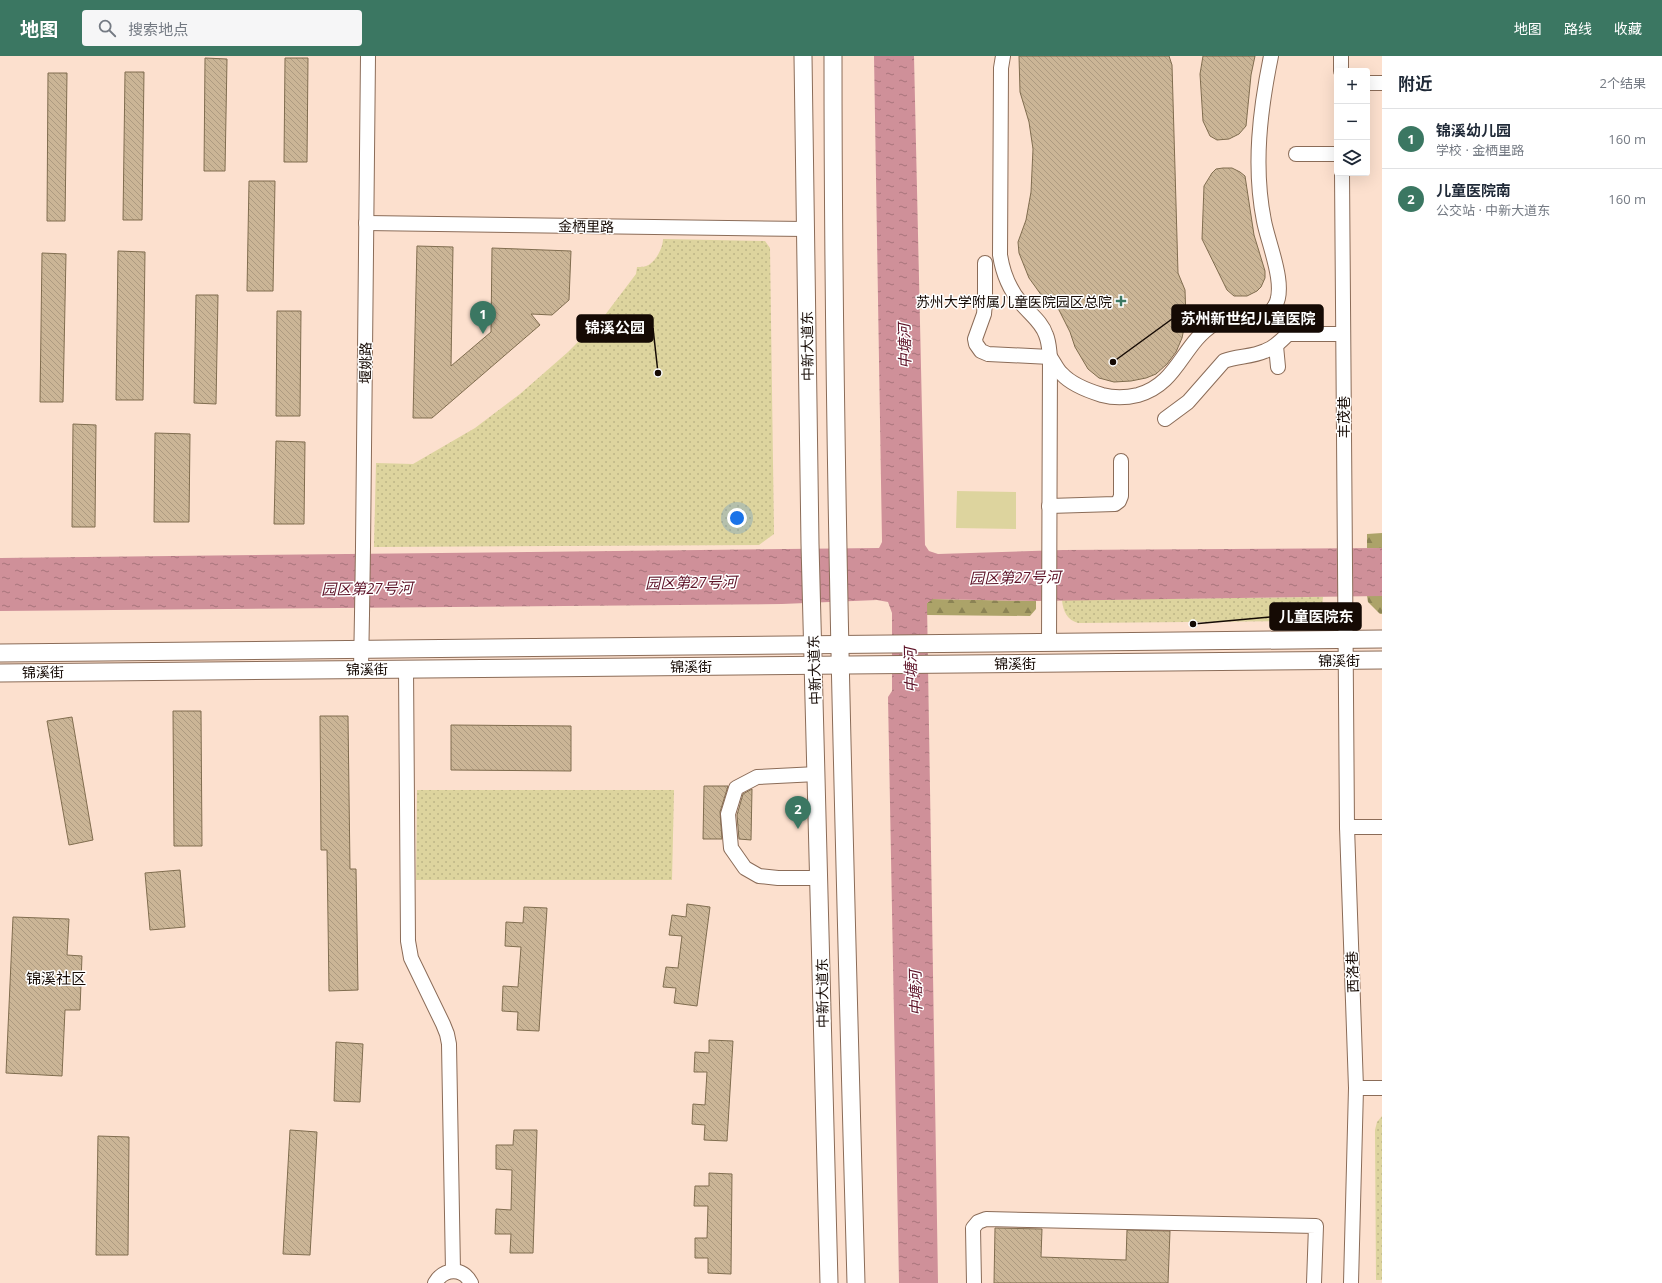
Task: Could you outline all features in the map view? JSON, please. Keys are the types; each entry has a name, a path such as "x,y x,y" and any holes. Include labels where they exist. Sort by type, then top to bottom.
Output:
{"main road":[{"name":"中新大道东","path":"803,56 810,544 829,1283"},
{"name":"中新大道东","path":"833,56 833,206 838,607 856,1283"},
{"name":"锦溪街","path":"0,653 813,646 1382,639"},
{"name":"锦溪街","path":"0,672 1382,660"}],"street":[{"name":"堰姚路","path":"361,669 368,56"},
{"path":"1003,56 1001,68 1000,255 1003,272 1011,289 1021,303 1038,320 1046,334 1050,357 1048,543 1049,643"},
{"path":"1050,357 1062,374 1077,385 1110,397 1134,396 1156,388 1165,380 1196,341 1211,326 1219,321 1229,319 1256,318 1267,314 1275,306 1278,294 1278,279 1264,223 1259,190 1260,126 1264,90 1271,56"},
{"path":"1341,56 1341,68"},
{"path":"1370,83 1382,83"},
{"path":"1296,154 1334,154"},
{"name":"丰茂巷","path":"1342,176 1346,660"},
{"name":"金栖里路","path":"366,223 806,229"},
{"path":"985,263 984,314 976,332 976,344 981,351 988,354 1050,357"},
{"path":"1275,306 1288,334"},
{"path":"1165,419 1188,402 1224,361 1264,352 1276,346 1288,334 1343,334"},
{"path":"1276,346 1278,366"},
{"path":"1049,506 1115,504 1120,501 1121,462"},
{"name":"西洛巷","path":"1346,660 1346,827 1356,1088 1351,1283"},
{"path":"406,668 408,941 411,958 444,1024 449,1044 453,1271"},
{"path":"817,774 757,777 736,788 728,814 731,848 745,868 759,876 772,878 819,878"},
{"path":"1346,827 1382,826"},
{"path":"1356,1088 1382,1088"},
{"path":"974,1283 973,1228 978,1222 986,1219 1316,1226 1314,1283"},
{"path":"435,1283 444,1273 453,1271 462,1273 471,1283"}],"shaded area":[{"path":"663,239 765,241 770,248 774,534 759,545 374,547 376,463 413,464 475,428 520,394 568,352 605,315 636,274 637,267 647,266 655,259 661,249"},
{"path":"957,491 1016,492 1016,529 956,528"},
{"path":"1323,597 1322,606 1316,616 1303,621 1078,623 1074,622 1068,617 1063,608 1062,600"},
{"path":"417,790 674,790 672,880 416,880"},
{"path":"1382,1116 1382,1280 1376,1280 1375,1130 1377,1122"}],"green space":[{"path":"1382,533 1382,548 1367,548 1367,534"},
{"path":"1367,596 1382,596 1382,614 1380,614 1368,602"},
{"path":"932,599 1036,601 1036,609 1030,616 927,615 927,603"}],"water":[{"path":"874,56 914,56 925,545 929,551 938,554 1063,550 1382,548 1382,596 1036,601 933,599 927,603 938,1283 899,1283 888,697 892,691 892,613 888,602 877,600 782,604 0,611 0,558 879,548 882,542"}],"building":[{"path":"1019,56 1169,56 1172,65 1178,273 1185,290 1186,319 1182,338 1176,352 1167,364 1156,374 1131,381 1114,382 1099,378 1088,369 1075,347 1070,332 1059,310 1042,296 1029,278 1019,253 1018,242 1026,220 1031,192 1033,149 1029,122 1020,92"},
{"path":"1203,56 1255,56 1251,75 1246,126 1239,134 1229,139 1217,140 1210,136 1203,121 1200,74"},
{"path":"205,58 227,59 225,171 204,171"},
{"path":"285,58 308,58 307,162 284,162"},
{"path":"125,72 144,72 142,220 123,220"},
{"path":"48,73 67,73 65,221 47,221"},
{"path":"1232,168 1245,176 1254,235 1265,271 1265,278 1261,287 1257,291 1247,296 1234,296 1227,290 1202,239 1204,186 1216,169"},
{"path":"249,181 275,181 273,291 247,291"},
{"path":"417,246 453,247 451,366 491,332 492,248 571,251 569,300 552,315 531,314 540,325 432,418 413,418"},
{"path":"118,251 145,252 143,400 116,400"},
{"path":"42,253 66,254 63,402 40,402"},
{"path":"196,295 218,295 216,404 194,403"},
{"path":"277,311 301,311 300,416 276,416"},
{"path":"73,424 96,425 95,527 72,527"},
{"path":"155,433 190,434 189,522 154,522"},
{"path":"276,441 305,442 304,524 274,524"},
{"path":"173,711 201,711 202,846 174,846"},
{"path":"320,716 348,716 350,869 356,869 358,990 329,991 327,850 321,850"},
{"path":"72,717 93,840 69,845 47,721"},
{"path":"451,725 571,726 571,771 451,770"},
{"path":"704,786 728,786 720,812 722,839 703,839"},
{"path":"752,789 751,840 739,839 737,815 743,794"},
{"path":"180,870 185,927 150,930 145,873"},
{"path":"687,904 710,907 697,1006 674,1003 676,988 663,987 666,967 678,968 682,936 669,935 672,915 686,917"},
{"path":"524,907 547,908 539,1031 517,1030 518,1012 502,1011 503,986 518,987 521,947 505,946 506,922 523,923"},
{"path":"13,917 69,919 67,955 82,956 80,1010 65,1010 62,1076 6,1073"},
{"path":"709,1040 733,1041 727,1141 704,1140 705,1125 692,1124 693,1104 705,1105 707,1072 694,1072 695,1052 709,1053"},
{"path":"336,1042 363,1044 360,1102 334,1101"},
{"path":"290,1130 317,1132 310,1255 283,1254"},
{"path":"514,1130 537,1130 533,1253 510,1253 511,1234 495,1234 496,1209 511,1210 512,1170 496,1169 496,1145 513,1145"},
{"path":"98,1136 129,1137 128,1255 96,1255"},
{"path":"709,1173 732,1174 731,1274 708,1273 708,1258 695,1258 695,1238 707,1238 708,1206 694,1206 695,1186 709,1186"},
{"path":"995,1228 1042,1229 1041,1257 1126,1260 1127,1230 1170,1231 1168,1283 994,1283"}],"place":[{"name":"苏州大学附属儿童医院园区总院","path":"1121,301"},
{"name":"锦溪幼儿园","path":"483,334"},
{"name":"苏州新世纪儿童医院","path":"1113,362"},
{"name":"锦溪公园","path":"658,373"},
{"name":"儿童医院东","path":"1193,624"},
{"name":"儿童医院南","path":"798,829"}],"district":[{"name":"锦溪社区","path":"56,978"}],"water label":[{"name":"中塘河","path":"904,346"},
{"name":"园区第27号河","path":"1015,577"},
{"name":"园区第27号河","path":"691,582"},
{"name":"园区第27号河","path":"367,588"},
{"name":"中塘河","path":"910,670"},
{"name":"中塘河","path":"915,993"}]}
